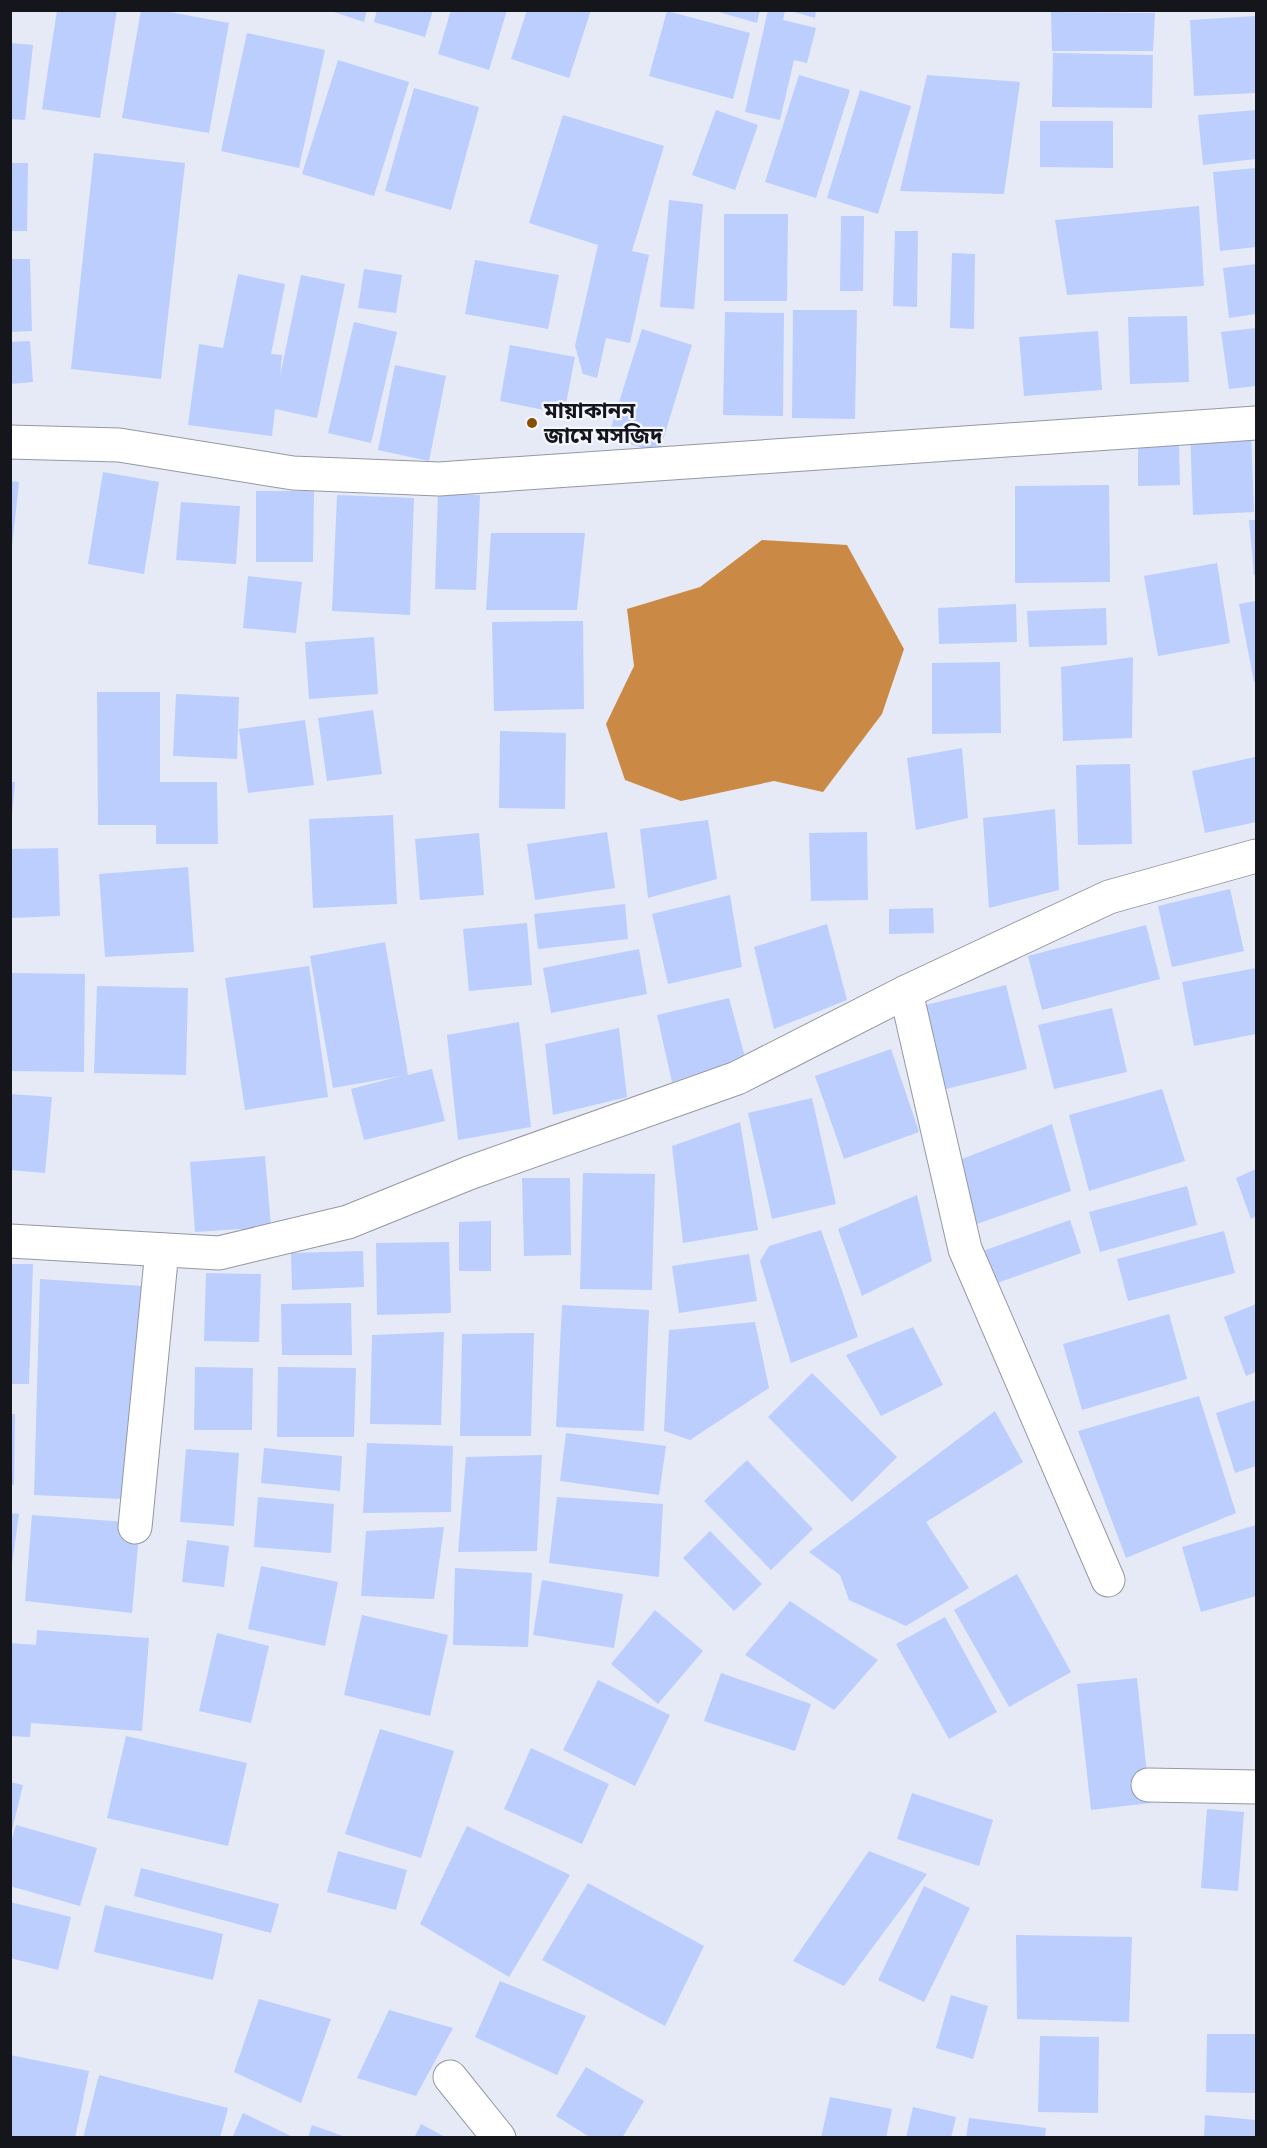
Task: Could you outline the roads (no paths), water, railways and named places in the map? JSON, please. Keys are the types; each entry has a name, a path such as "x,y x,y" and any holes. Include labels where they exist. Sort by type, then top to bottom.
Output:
{"street":[{"path":"10,442 119,445 293,473 439,479 1257,423"},
{"path":"10,1241 219,1253 348,1222 469,1173 737,1078 906,992 1109,897 1257,856"},
{"path":"906,992 965,1249 1108,1580"},
{"path":"135,1527 162,1250"},
{"path":"1148,1785 1257,1786"},
{"path":"450,2077 499,2138"}],"place":[{"name":"মায়াকানন জামে মসজিদ","path":"532,423"}]}
